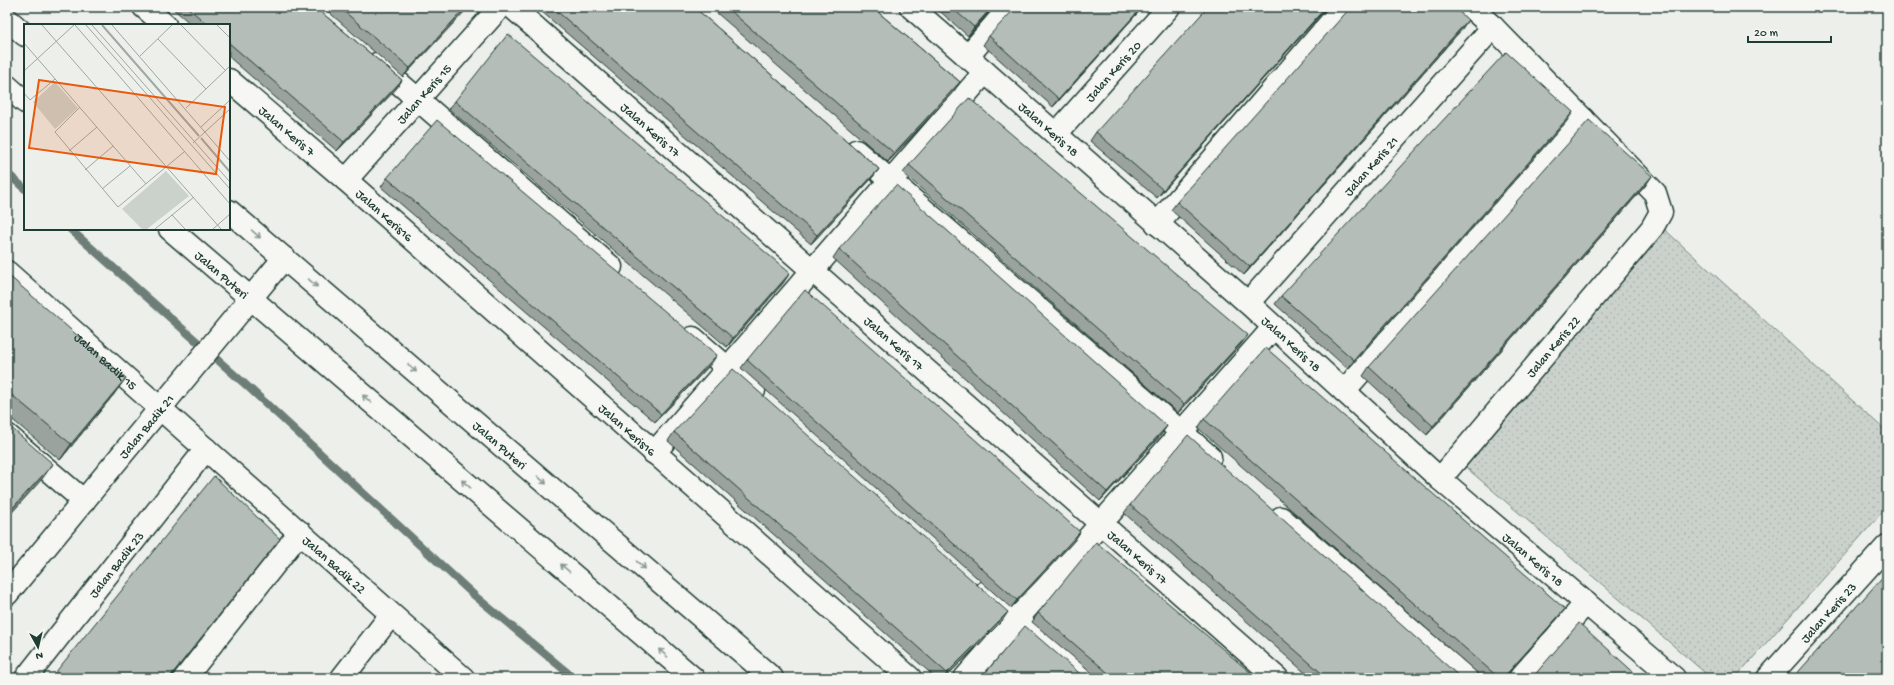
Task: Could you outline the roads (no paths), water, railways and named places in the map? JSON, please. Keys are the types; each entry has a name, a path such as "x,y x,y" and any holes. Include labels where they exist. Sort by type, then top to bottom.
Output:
{"street":[{"path":"144,7 164,24"},
{"name":"Jalan Keris 15","path":"346,180 500,7"},
{"name":"Jalan Keris 17","path":"512,7 1277,678"},
{"name":"Jalan Keris 18","path":"911,7 1248,303 1440,479 1674,678"},
{"path":"967,56 1010,7"},
{"name":"Jalan Keris 20","path":"1056,134 1169,7"},
{"path":"1157,224 1344,7"},
{"path":"1344,391 1583,119 1493,28 1470,7"},
{"path":"7,19 24,34"},
{"name":"Jalan Keris 21","path":"1248,303 1493,28"},
{"path":"364,53 626,280"},
{"path":"654,453 985,72"},
{"name":"Jalan Keris 7","path":"230,81 346,180"},
{"path":"7,86 24,101"},
{"name":"Jalan Keris 22","path":"1440,479 1652,228 1661,212 1655,193 1583,119"},
{"path":"844,139 1224,469"},
{"name":"Jalan Keris16","path":"346,180 910,678"},
{"name":"Jalan Puteri","path":"230,212 772,678"},
{"name":"Jalan Puteri","path":"171,230 693,678"},
{"name":"Jalan Badik 21","path":"7,594 284,258"},
{"name":"Jalan Badik 15","path":"7,272 206,449"},
{"path":"680,326 770,404"},
{"path":"966,678 1274,328"},
{"path":"7,435 84,501"},
{"name":"Jalan Badik 22","path":"206,449 463,678"},
{"name":"Jalan Badik 23","path":"26,678 206,449"},
{"path":"1267,506 1466,678"},
{"path":"185,678 300,532"},
{"name":"Jalan Keris 23","path":"1768,678 1887,546"},
{"path":"969,578 1084,678"},
{"path":"1520,678 1586,603"},
{"path":"342,678 391,615"}],"waterway":[{"path":"7,173 24,188"},
{"path":"71,230 246,385 475,596 574,678"}]}
